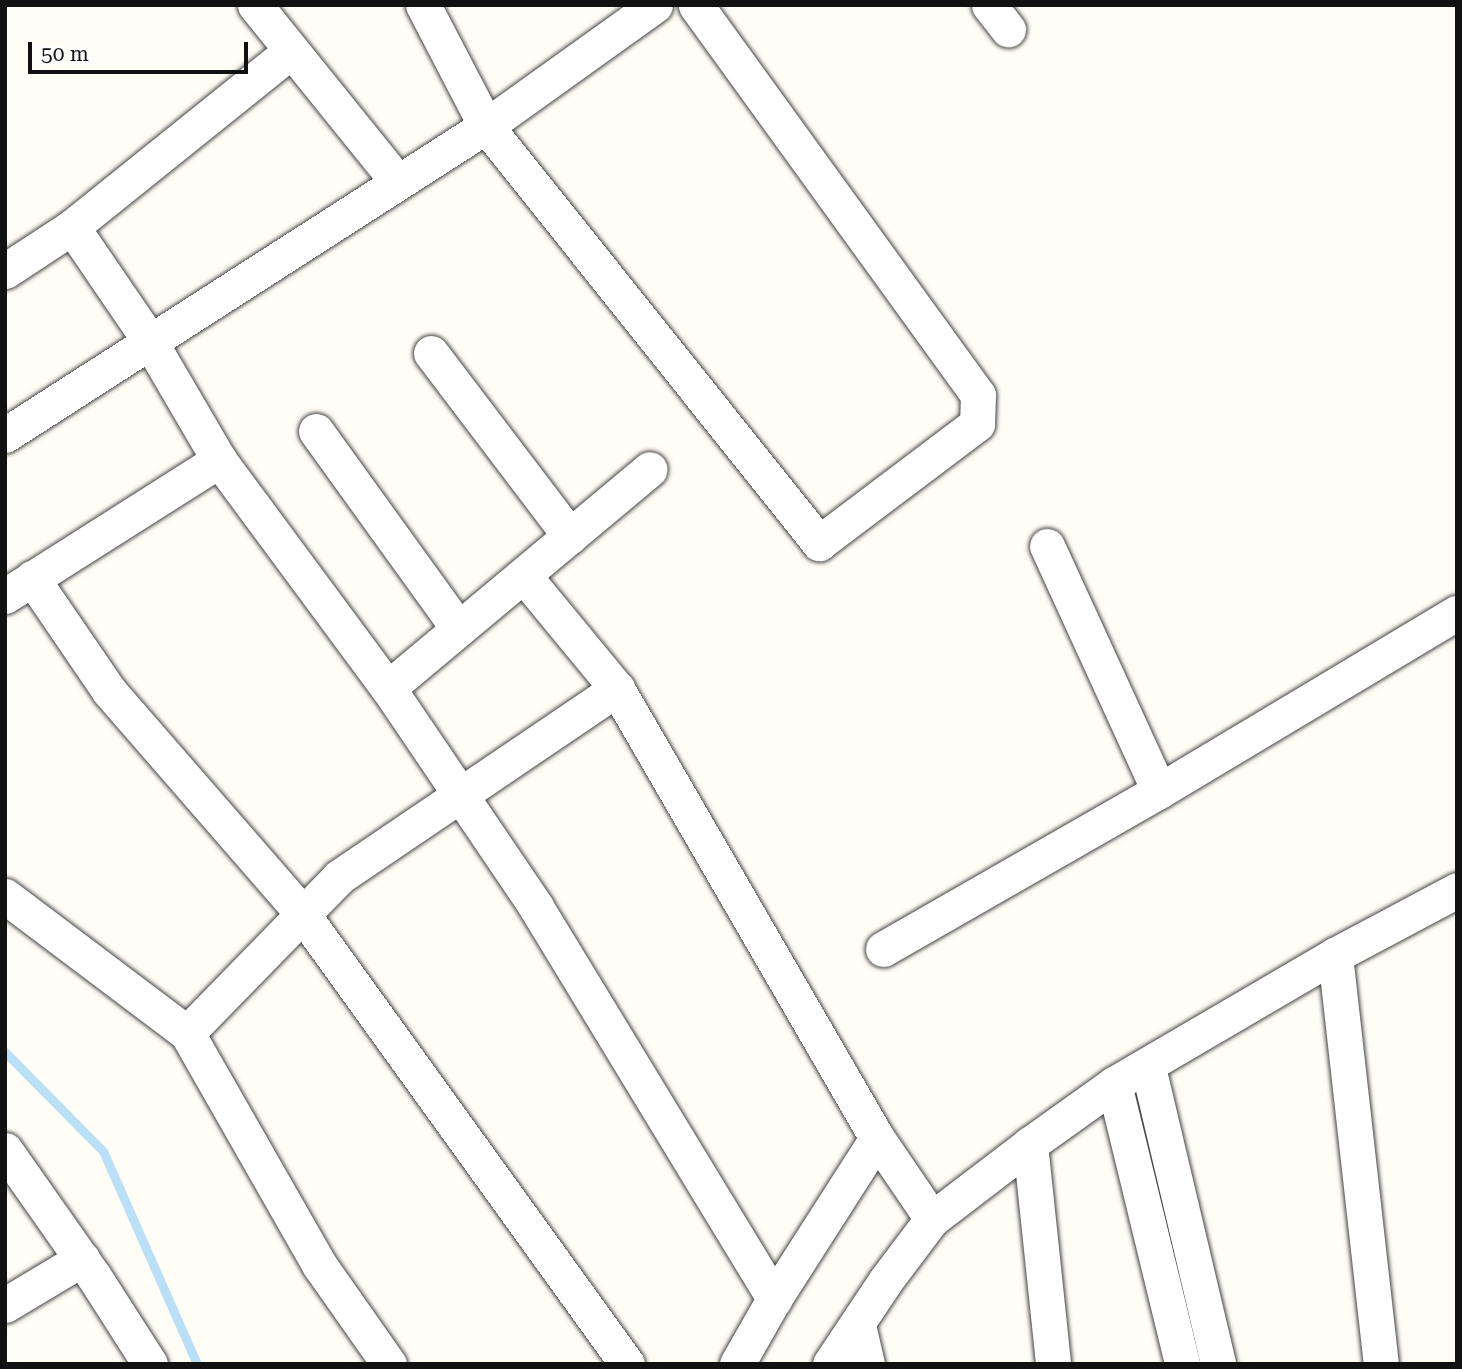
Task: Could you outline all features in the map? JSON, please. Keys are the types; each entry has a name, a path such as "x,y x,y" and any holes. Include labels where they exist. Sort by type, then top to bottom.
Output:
{"street":[{"path":"255,5 290,52 397,181"},
{"path":"423,5 486,125 819,543 977,424 978,395 696,5"},
{"path":"5,435 486,125 655,5"},
{"path":"10,258 72,227 290,52"},
{"path":"72,227 149,340 219,460 388,688 536,907 774,1299"},
{"path":"432,353 570,536"},
{"path":"316,431 459,629"},
{"path":"219,460 18,587 301,912 627,1364"},
{"path":"388,688 650,469"},
{"path":"1047,545 1159,791"},
{"path":"524,576 617,689 877,1138 932,1219"},
{"path":"883,949 1159,791 1457,613"},
{"path":"187,1033 301,912 339,877 617,689"},
{"path":"830,1364 886,1280 932,1219 1030,1144 1114,1084 1148,1067 1335,955 1457,890"},
{"path":"5,896 187,1033 320,1266 389,1364"},
{"path":"1335,955 1381,1364"},
{"path":"1148,1067 1217,1364"},
{"path":"1114,1084 1182,1364"},
{"path":"737,1364 774,1299 877,1138"},
{"path":"1030,1144 1054,1364"},
{"path":"5,1150 82,1259 150,1364"},
{"path":"5,1306 82,1259"},
{"path":"858,1325 867,1364"}],"waterway":[{"path":"5,1052 103,1151 197,1364"}]}
